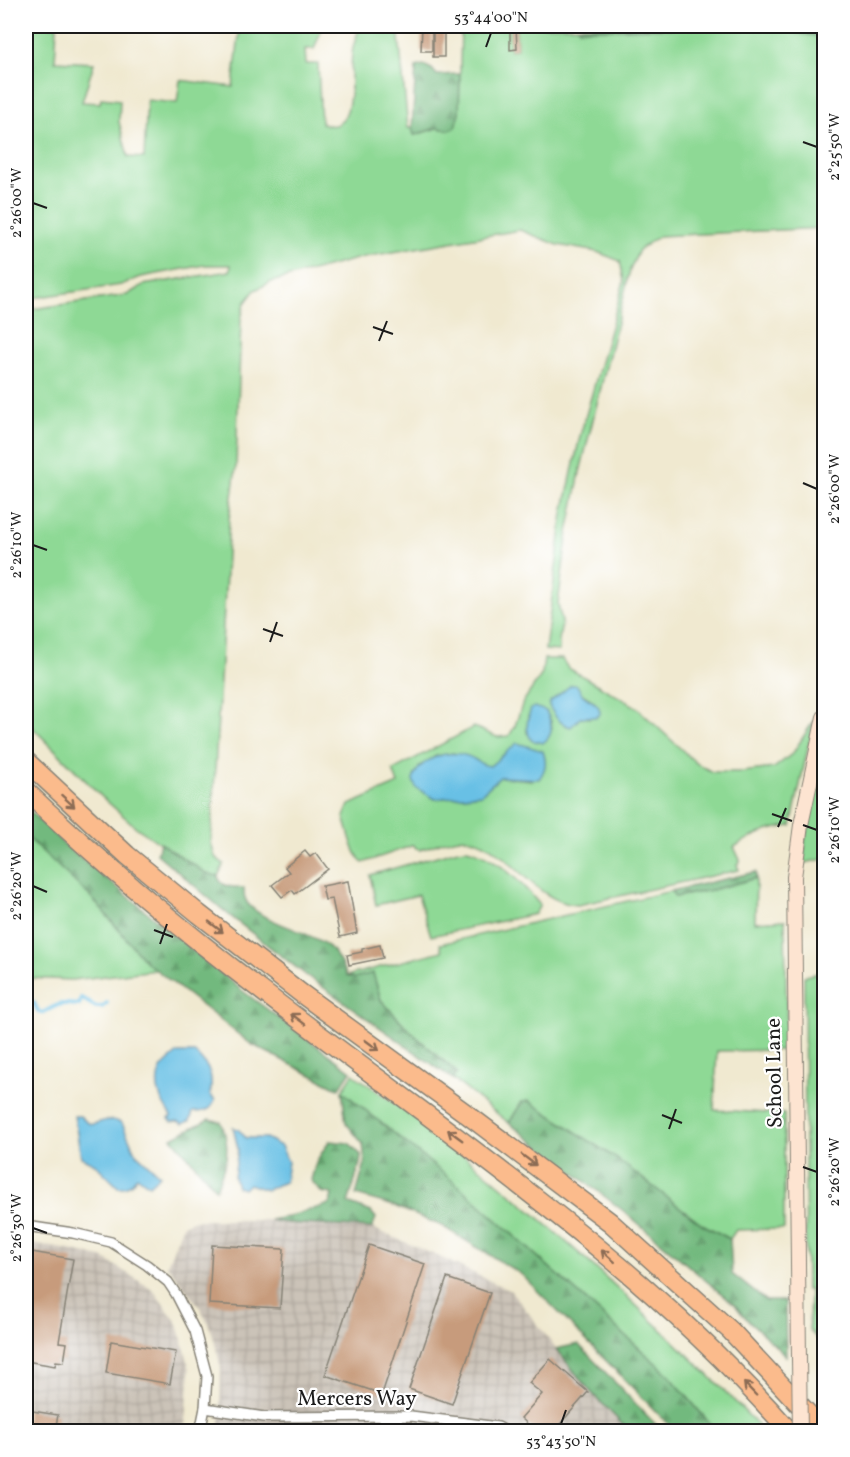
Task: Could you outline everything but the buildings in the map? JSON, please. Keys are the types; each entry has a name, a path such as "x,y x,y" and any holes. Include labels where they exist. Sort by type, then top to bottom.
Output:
{"highway":[{"path":"26,761 127,855 199,914 302,994 473,1118 610,1222 731,1331 825,1431"},
{"path":"26,791 185,931 289,1012 526,1189 602,1250 706,1343 790,1431"}],"main road":[{"name":"School Lane","path":"800,1431 794,878 801,825 825,717"}],"street":[{"path":"26,1226 73,1233 111,1242 147,1265 168,1282 195,1331 207,1376 205,1407 200,1431"},
{"name":"Mercers Way","path":"205,1407 264,1416 411,1416 498,1427 507,1431"}],"shaded area":[{"path":"195,1220 270,1220 372,1228 511,1291 590,1391 629,1431 218,1431 220,1427 221,1368 212,1332 201,1309 167,1265 183,1225"},
{"path":"26,1243 70,1250 105,1259 153,1290 178,1324 190,1370 185,1431 26,1432"}],"green space":[{"path":"26,26 57,26 55,61 94,63 82,102 100,103 101,98 120,100 119,122 128,157 144,158 147,100 177,103 180,80 233,87 240,26 323,26 314,49 305,49 306,64 318,64 321,123 333,125 341,122 346,113 351,88 353,50 360,26 398,27 408,128 412,128 415,135 437,128 450,130 459,114 461,26 510,26 510,50 517,49 516,26 578,26 579,29 759,27 824,37 824,228 659,236 639,250 630,270 580,472 567,538 558,604 562,622 559,651 545,650 563,513 580,436 624,281 620,261 597,252 558,245 520,230 364,257 271,282 255,290 245,303 241,319 236,467 229,519 211,843 215,857 224,864 218,876 206,874 137,828 102,797 26,721 26,310 127,295 143,285 230,271 231,265 205,265 141,277 121,285 26,299"},
{"path":"578,26 798,26 824,28 824,37 759,27 579,29"},
{"path":"423,65 432,69 437,75 460,74 459,114 455,127 450,130 437,128 414,135 412,128 416,67"},
{"path":"544,659 562,659 568,668 635,706 696,763 712,772 742,772 774,768 793,753 814,720 791,826 761,833 734,847 740,860 737,865 739,870 578,905 561,902 546,894 490,847 476,840 460,838 420,850 414,845 363,863 353,848 344,817 349,805 398,784 393,770 474,727 497,737 509,736 523,702 542,674","holes":["582,694 594,701 590,718 581,717 575,722","546,711 552,729 527,733 528,716","453,753 476,760 481,765 490,766 502,757 532,780 500,777 481,794 435,799 419,767 436,756"]},
{"path":"824,753 824,859 804,863 805,839"},
{"path":"26,807 61,841 244,992 351,1071 339,1089 251,1044 146,962 92,898 26,836"},
{"path":"26,836 92,898 146,962 156,970 72,980 26,978"},
{"path":"160,843 206,873 218,876 225,885 244,888 245,898 258,913 321,941 337,957 347,976 354,978 373,973 381,1000 411,1032 457,1073 453,1079 307,976 230,916 157,854"},
{"path":"467,849 488,857 516,879 540,905 535,914 431,936 418,895 376,905 370,875"},
{"path":"756,872 756,878 712,890 675,897 671,891"},
{"path":"756,878 755,922 785,920 787,1050 717,1051 714,1110 784,1114 784,1229 736,1230 730,1239 702,1224 617,1159 522,1102 509,1123 453,1079 457,1073 411,1032 381,1000 376,983 346,976 442,951 440,944 671,891 676,897"},
{"path":"824,972 824,1348 809,1329 810,1290 806,1290 804,976"},
{"path":"353,1074 444,1139 576,1250 653,1321 764,1431 716,1431 669,1375 460,1187 342,1091"},
{"path":"342,1091 460,1187 669,1375 716,1431 675,1431 521,1274 442,1226 394,1206 356,1195 365,1163 363,1144 346,1123"},
{"path":"529,1101 617,1159 702,1224 730,1239 732,1274 766,1301 785,1301 786,1356 736,1306 626,1213 509,1123 522,1102"},
{"path":"209,1119 221,1122 227,1148 225,1163 216,1189 172,1138"},
{"path":"329,1141 349,1143 361,1155 348,1203 371,1212 376,1218 372,1228 270,1220 330,1204 332,1194 321,1192 311,1180 316,1162"},
{"path":"578,1344 662,1431 629,1431 590,1391 556,1349"}],"water":[{"path":"571,685 577,685 583,695 597,705 600,714 597,717 581,717 571,727 560,722 549,706 550,702"},
{"path":"534,707 546,711 551,724 551,732 543,743 531,740 528,732 528,717"},
{"path":"517,743 543,751 545,765 539,779 500,777 481,794 435,799 416,788 413,780 416,773 420,767 433,758 457,754 468,756 490,766"},
{"path":"178,1053 195,1053 204,1063 211,1076 210,1095 215,1100 212,1107 201,1112 193,1112 190,1121 183,1124 178,1121 172,1122 169,1119 171,1116 158,1089 161,1068"},
{"path":"74,1116 80,1116 92,1124 106,1120 122,1123 135,1152 160,1175 149,1185 137,1176 129,1185 118,1187 95,1164 81,1157"},
{"path":"233,1127 246,1138 266,1138 281,1146 288,1162 285,1182 266,1190 249,1184 244,1189 237,1187 234,1177 238,1149"}],"waterway":[{"path":"26,1001 34,1003 38,1011 42,1013 59,1005 79,1005 81,998 96,1007 102,1007 107,1003"}]}
